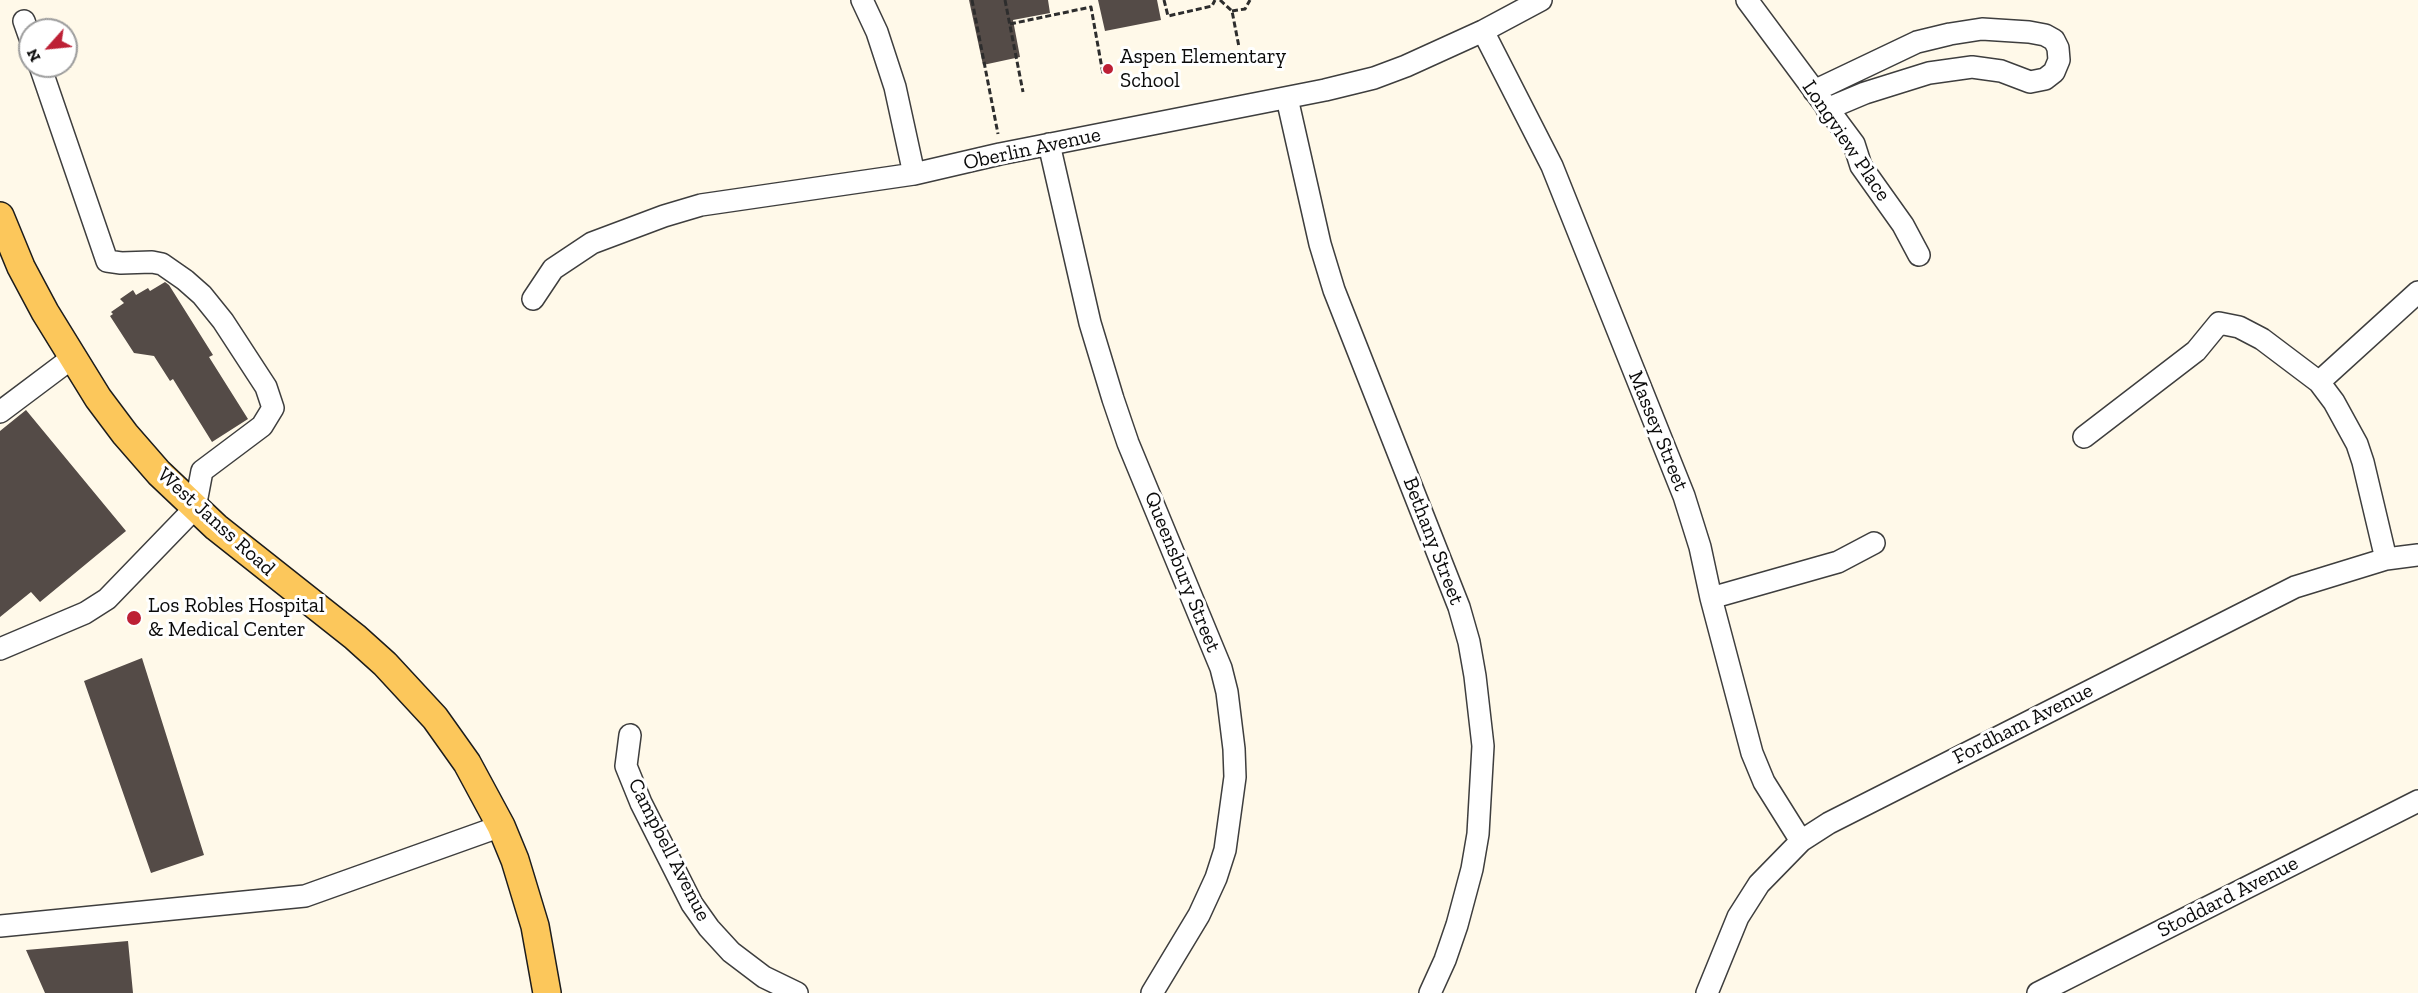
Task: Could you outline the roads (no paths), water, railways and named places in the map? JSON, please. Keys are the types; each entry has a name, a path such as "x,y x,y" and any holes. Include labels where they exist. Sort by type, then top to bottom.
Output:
{"main road":[{"name":"West Janss Road","path":"0,216 21,267 72,358 125,434 195,508 245,552 354,637 415,695 435,718 467,763 501,826 515,860 532,916 547,993"}],"street":[{"path":"862,0 877,32 895,87 914,174"},
{"name":"Oberlin Avenue","path":"533,299 553,269 592,243 700,205 914,174 1000,154 1287,98 1374,78 1483,31 1541,0"},
{"name":"Longview Place","path":"1747,0 1854,144 1861,165 1904,225 1919,255"},
{"path":"1814,91 1917,42 1950,34 1983,29 2029,32 2045,35 2054,40 2058,48 2059,60 2054,72 2045,79 2030,82 2001,71 1972,67 1929,73 1865,93 1827,109"},
{"name":"Massey Street","path":"1483,31 1552,166 1684,496 1700,547 1711,598 1752,753 1764,782 1801,841"},
{"path":"0,649 86,613 107,599 195,508 200,488 200,474 262,426 273,408 272,399 266,387 223,321 207,301 185,280 162,264 107,261 44,78"},
{"name":"Bethany Street","path":"1287,98 1320,244 1334,290 1459,607 1469,642 1475,676 1483,746 1478,834 1472,869 1457,925 1430,993"},
{"name":"Queensbury Street","path":"1049,144 1090,323 1113,399 1128,443 1221,668 1227,692 1234,748 1235,777 1230,825 1222,860 1199,915 1152,993"},
{"path":"2319,382 2418,292"},
{"path":"2084,437 2196,351 2219,323 2239,327 2262,339 2319,382 2334,402 2357,444 2386,559"},
{"path":"0,412 72,358"},
{"path":"1711,598 1838,562 1874,543"},
{"name":"Fordham Avenue","path":"1707,993 1738,917 1759,885 1801,841 1829,823 2295,587 2386,559 2418,555"},
{"name":"Campbell Avenue","path":"630,735 626,766 641,803 692,904 709,928 731,952 764,977 797,993"},
{"name":"Stoddard Avenue","path":"2038,993 2418,801"},
{"path":"0,926 306,896 501,826"}],"place":[{"name":"Aspen Elementary School","path":"1108,69"},
{"name":"Los Robles Hospital & Medical Center","path":"134,618"}]}
